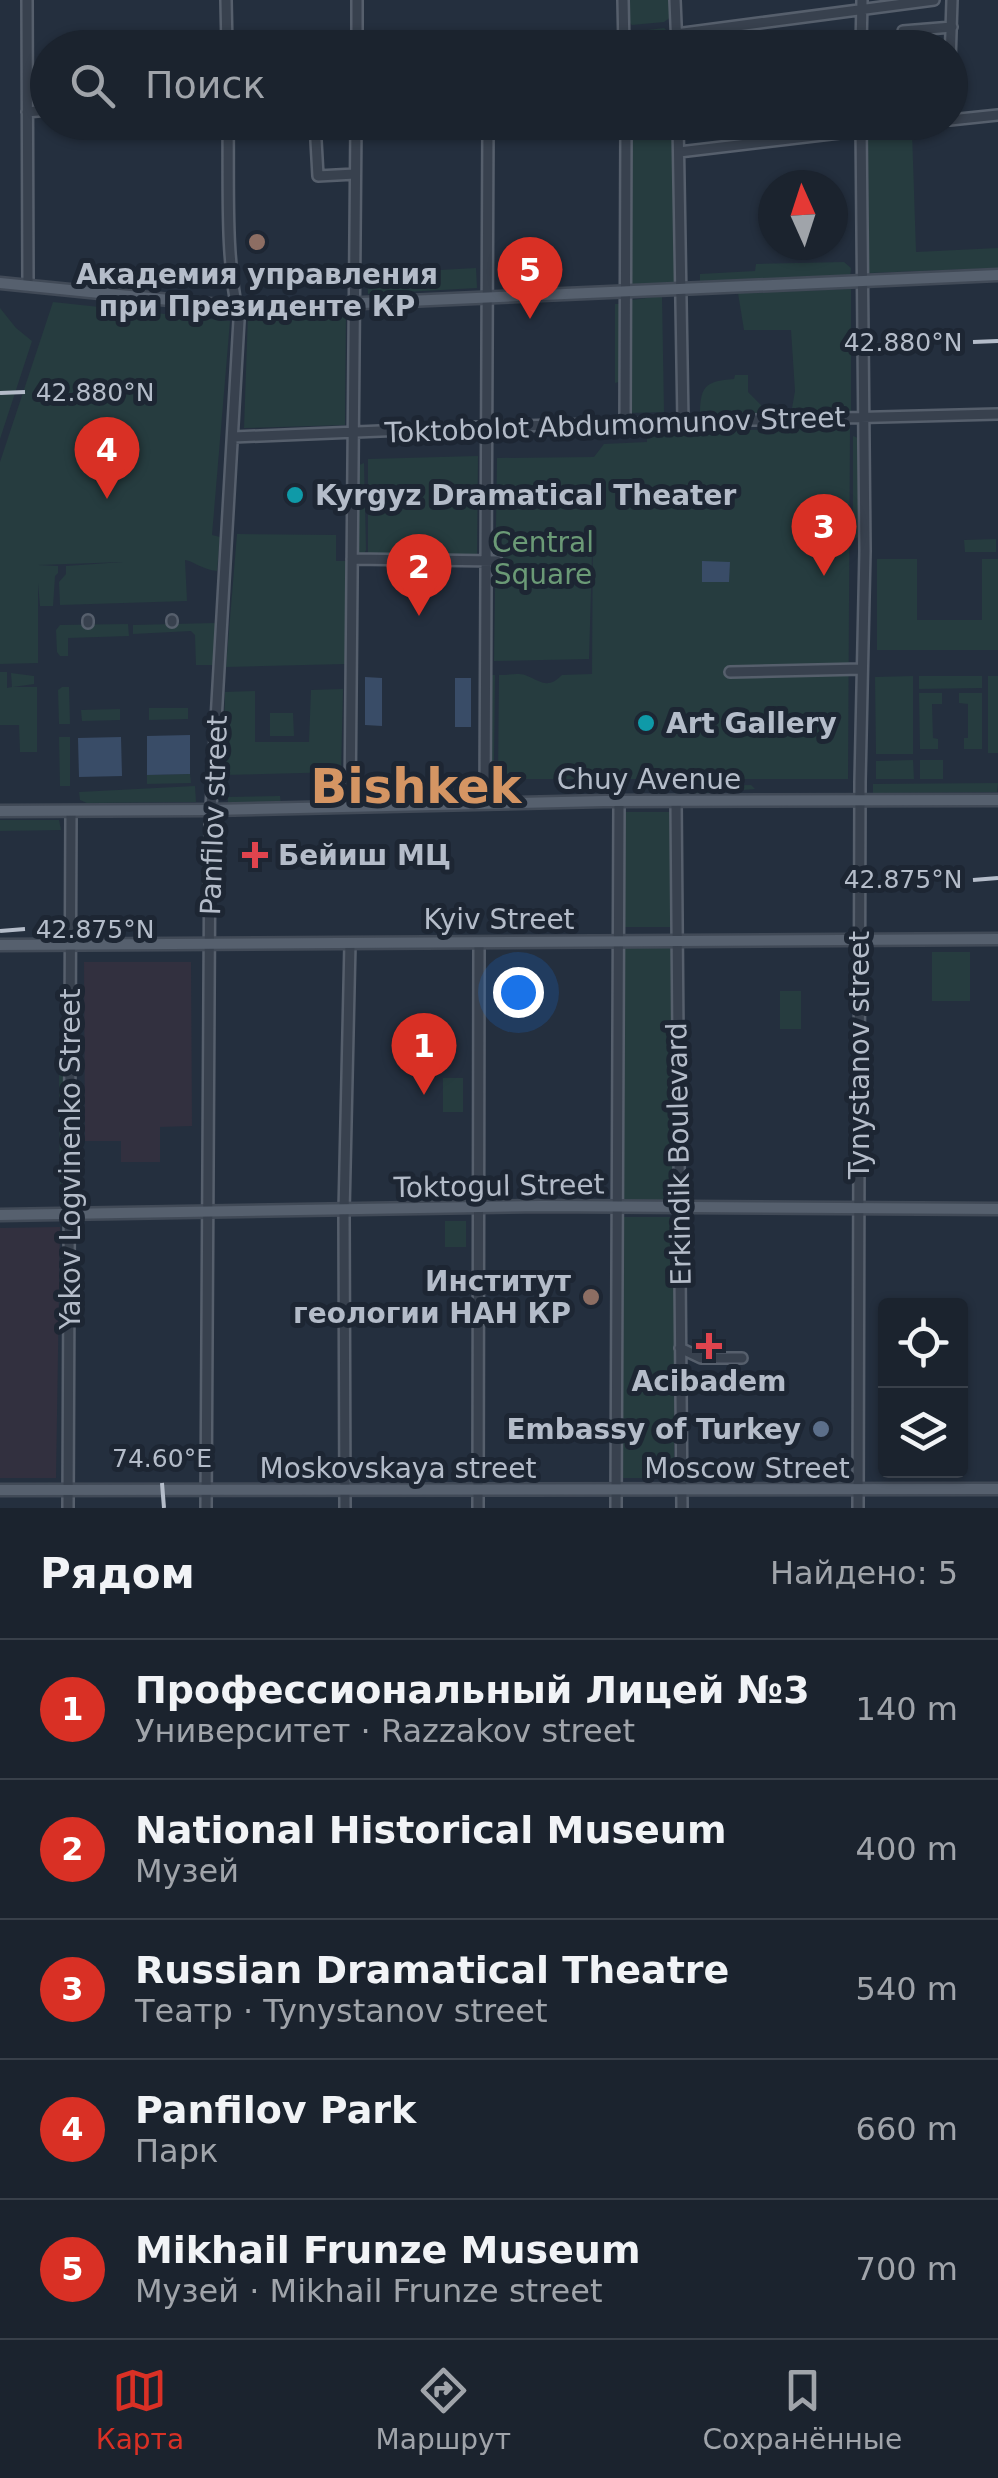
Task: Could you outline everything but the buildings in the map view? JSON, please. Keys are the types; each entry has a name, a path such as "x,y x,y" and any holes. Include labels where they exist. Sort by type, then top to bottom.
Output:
{"main road":[{"path":"0,283 236,308 488,300 998,274"},
{"name":"Chuy Avenue","path":"0,811 485,802 998,800"},
{"name":"Kyiv Street","path":"0,945 998,940"},
{"name":"Toktogul Street","path":"0,1215 618,1206 998,1208"},
{"name":"Moscow Street","path":"616,1490 998,1489"},
{"name":"Moskovskaya street","path":"0,1490 616,1490"}],"street":[{"path":"27,0 28,286"},
{"path":"226,0 227,30"},
{"path":"357,0 357,30"},
{"path":"624,0 624,30"},
{"path":"676,0 676,30"},
{"path":"701,30 862,4 934,0"},
{"path":"952,0 952,30"},
{"path":"862,4 862,30"},
{"path":"923,30 952,27"},
{"path":"968,118 998,115"},
{"name":"Panfilov street","path":"206,1508 212,810 238,344 230,249 228,140"},
{"path":"316,140 318,176 355,174"},
{"path":"350,806 356,140"},
{"path":"485,802 492,561 488,140"},
{"path":"625,424 626,140"},
{"path":"679,140 683,422"},
{"path":"679,152 763,140"},
{"name":"Tynystanov street","path":"858,1508 864,418 861,140"},
{"path":"225,344 238,344"},
{"name":"Toktobolot Abdumomunov Street","path":"233,437 998,414"},
{"path":"352,559 492,561"},
{"path":"730,672 862,669"},
{"path":"616,1508 619,801"},
{"name":"Erkindik Boulevard","path":"676,801 682,1508"},
{"name":"Yakov Logvinenko Street","path":"68,1508 71,811"},
{"path":"345,1508 344,1212 350,942"},
{"path":"478,1508 479,942"},
{"path":"680,1348 701,1358 742,1358"}],"shaded area":[{"path":"84,962 191,962 192,1126 160,1127 160,1162 121,1162 121,1141 85,1141"},
{"path":"60,1227 56,1478 0,1478 0,1228"}],"green space":[{"path":"628,0 672,0 671,17 664,22 632,25 628,21"},
{"path":"630,140 673,140 676,280 672,285 632,284"},
{"path":"868,140 912,140 916,252 998,248 998,268 869,273"},
{"path":"844,262 851,268 850,278 700,284 700,274 755,271 756,264"},
{"path":"476,268 477,288 368,294 367,274"},
{"path":"851,289 851,412 791,414 795,391 791,330 744,330 738,293"},
{"path":"662,296 664,412 630,413 632,300"},
{"path":"53,302 230,321 212,535 220,537 217,571 185,560 187,601 60,605 59,582 66,574 66,566 123,562 38,565 58,566 58,573 53,606 40,606 38,583 38,663 0,664 0,462"},
{"path":"615,304 622,304 622,381 615,383"},
{"path":"0,308 32,341 0,439"},
{"path":"346,309 345,425 244,428 248,314"},
{"path":"735,375 748,375 748,392 761,405 762,415 700,417 706,388 734,379"},
{"name":"Central Square","path":"850,427 848,779 498,779 499,675 522,674 548,683 562,675 592,674 593,520 589,659 494,661 497,458 594,457 604,444 647,442 647,433"},
{"path":"853,436 858,438 859,537 853,539"},
{"path":"478,456 477,556 368,557 368,459"},
{"path":"364,463 363,556 356,555 357,466"},
{"path":"237,534 336,535 336,561 347,561 345,664 226,667"},
{"path":"996,539 996,552 965,552 964,540"},
{"path":"877,559 917,559 917,620 982,620 982,559 998,559 998,650 877,650"},
{"path":"215,623 215,665 196,665 195,635 191,631 133,634 133,625"},
{"path":"128,624 129,636 68,638 68,656 57,652 56,630 60,625"},
{"path":"0,672 7,672 7,688 12,687 11,673 34,676 34,684 13,687 37,687 37,752 20,752 19,725 0,725"},
{"path":"489,675 495,675 494,762 489,762"},
{"path":"913,676 913,754 876,754 875,677"},
{"path":"919,676 982,676 982,688 919,689"},
{"path":"988,676 998,676 998,753 988,753"},
{"path":"69,687 70,724 59,724 58,690"},
{"path":"343,689 341,772 223,775 225,692 255,691 255,742 309,742 311,690"},
{"path":"919,693 942,693 942,704 932,704 933,738 938,739 938,749 920,749"},
{"path":"959,693 982,693 982,749 964,749 964,738 968,738 968,704 959,703"},
{"path":"149,708 188,708 188,719 149,720"},
{"path":"120,709 120,720 82,721 81,710"},
{"path":"270,713 293,713 294,736 270,736"},
{"path":"59,737 70,737 70,786 60,786"},
{"path":"913,760 914,779 876,779 876,761"},
{"path":"920,760 943,760 943,779 920,779"},
{"path":"190,774 191,783 147,784 147,775"},
{"path":"998,783 997,792 873,793 873,784"},
{"path":"751,785 755,789 690,794 690,786"},
{"path":"195,786 196,802 87,803 80,800 79,792"},
{"path":"280,796 281,804 228,806 228,797"},
{"path":"622,812 674,812 674,927 622,927"},
{"path":"0,820 59,820 61,830 0,831"},
{"path":"622,943 674,943 674,1202 621,1202"},
{"path":"932,952 970,952 970,1001 932,1001"},
{"path":"780,991 801,991 801,1029 780,1029"},
{"path":"59,1074 66,1074 66,1198 60,1198"},
{"path":"443,1078 463,1078 463,1112 443,1112"},
{"path":"621,1217 674,1217 674,1478 621,1478"},
{"path":"445,1221 466,1221 466,1247 445,1247"}],"water":[{"path":"702,561 730,562 729,582 702,582"},
{"path":"365,677 382,678 382,726 365,725"},
{"path":"455,678 471,678 471,727 455,727"},
{"path":"190,735 190,774 147,775 147,736"},
{"path":"121,737 122,776 79,777 78,738"}],"place":[{"name":"Академия управления при Президенте КР","path":"257,242"},
{"name":"Mikhail Frunze Museum","path":"530,319"},
{"name":"Kyrgyz Dramatical Theater","path":"295,495"},
{"name":"Panfilov Park","path":"107,499"},
{"name":"Russian Dramatical Theatre","path":"824,576"},
{"name":"National Historical Museum","path":"419,616"},
{"name":"Art Gallery","path":"646,723"},
{"name":"Бейиш МЦ","path":"255,855"},
{"name":"Профессиональный Лицей №3","path":"424,1095"},
{"name":"Институт геологии НАН КР","path":"591,1297"},
{"name":"Acibadem","path":"709,1346"},
{"name":"Embassy of Turkey","path":"821,1429"}],"district":[{"name":"Bishkek","path":"416,786"}]}
